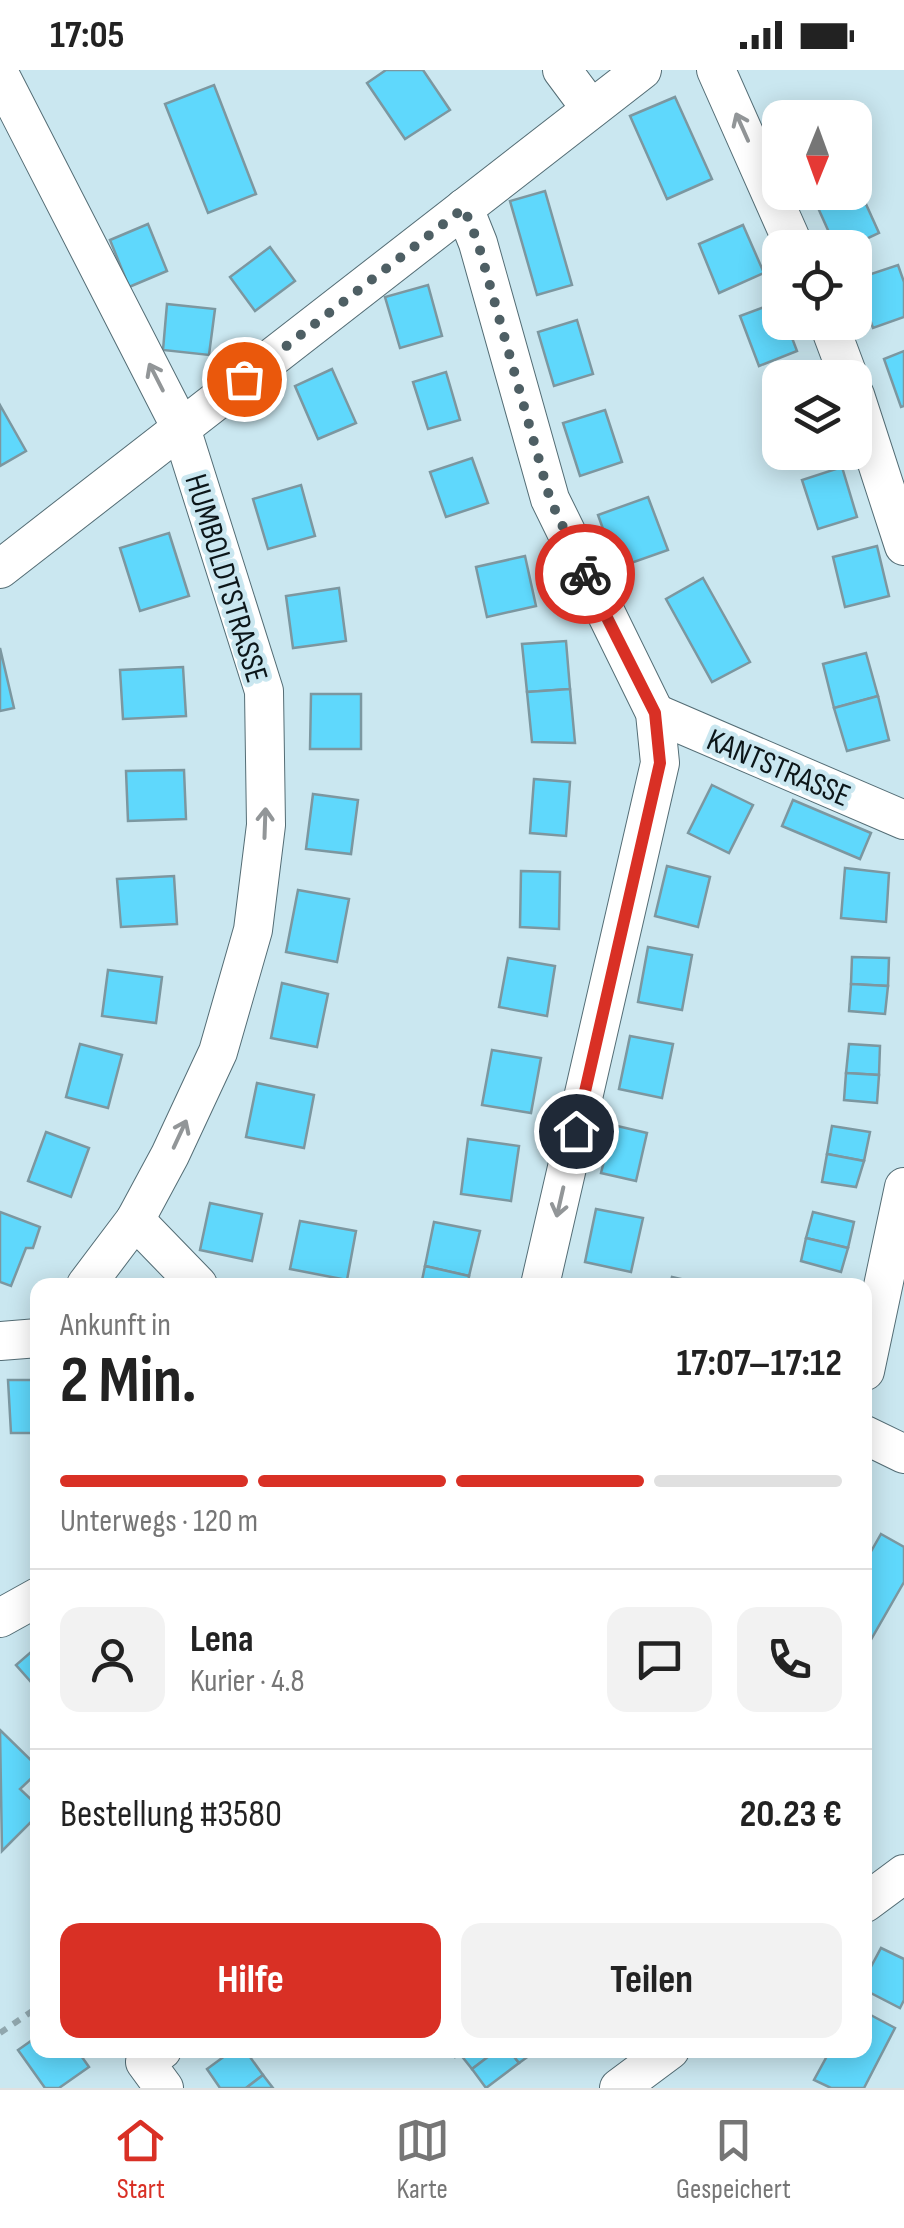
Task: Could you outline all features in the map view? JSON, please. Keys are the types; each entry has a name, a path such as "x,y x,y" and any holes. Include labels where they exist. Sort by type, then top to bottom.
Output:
{"street":[{"path":"562,70 592,109"},
{"path":"0,568 642,70"},
{"path":"716,70 787,230"},
{"name":"HUMBOLDTSTRASSE","path":"0,75 182,428 264,691 266,826 253,930 218,1052 135,1220 91,1278"},
{"name":"KANTSTRASSE","path":"464,208 478,243 550,499 655,713 660,763 542,1278"},
{"path":"872,447 904,546"},
{"name":"KANTSTRASSE","path":"655,713 904,820"},
{"path":"872,1338 904,1187"},
{"path":"135,1220 191,1278"},
{"path":"0,1341 30,1339"},
{"path":"872,1438 904,1454"},
{"path":"0,1618 30,1600"},
{"path":"872,1898 904,1874"},
{"path":"619,2088 659,2058"}],"path":[{"path":"0,2033 30,2012"}],"building":[{"path":"386,70 423,70 450,110 405,139 367,83"},
{"path":"214,85 256,194 208,213 165,104"},
{"path":"675,97 712,179 667,199 630,116"},
{"path":"545,191 572,285 537,295 510,201"},
{"path":"819,210 869,210 879,233 872,236 872,230 828,230"},
{"path":"148,224 167,271 129,287 110,240"},
{"path":"743,225 762,274 719,293 699,244"},
{"path":"270,247 295,281 255,311 230,277"},
{"path":"898,265 904,282 904,317 873,328 872,325 872,274"},
{"path":"428,285 442,336 400,348 385,297"},
{"path":"167,304 215,309 209,355 163,350"},
{"path":"762,308 762,340 793,340 797,351 774,360 762,360 759,366 740,316"},
{"path":"577,320 593,374 554,386 538,332"},
{"path":"904,351 904,406 901,407 884,359"},
{"path":"332,369 356,423 318,439 295,386"},
{"path":"446,372 460,420 428,429 413,382"},
{"path":"0,405 26,451 0,466"},
{"path":"605,410 622,462 580,476 563,423"},
{"path":"472,458 488,503 446,517 430,472"},
{"path":"843,470 857,517 818,529 802,480"},
{"path":"301,485 315,536 268,549 253,499"},
{"path":"648,497 668,550 617,568 598,515"},
{"path":"169,533 189,596 140,611 120,548"},
{"path":"877,546 889,596 845,607 833,557"},
{"path":"525,556 536,606 487,617 476,567"},
{"path":"703,578 750,662 712,682 666,599"},
{"path":"339,588 346,641 293,648 286,596"},
{"path":"566,641 570,689 527,692 522,644"},
{"path":"0,648 14,708 0,711"},
{"path":"866,653 878,696 834,708 823,664"},
{"path":"183,667 186,716 123,719 120,670"},
{"path":"570,689 575,743 532,742 527,692"},
{"path":"311,694 361,694 361,749 310,749"},
{"path":"878,696 889,740 847,751 834,708"},
{"path":"184,770 186,819 128,821 126,771"},
{"path":"534,779 570,782 566,836 530,833"},
{"path":"712,785 753,805 729,853 688,833"},
{"path":"313,794 358,800 351,854 306,849"},
{"path":"793,800 871,833 860,859 782,826"},
{"path":"667,866 710,877 698,927 655,916"},
{"path":"845,868 889,873 886,922 841,918"},
{"path":"521,871 560,872 559,929 520,927"},
{"path":"174,876 177,924 121,927 117,879"},
{"path":"298,890 349,899 337,962 286,952"},
{"path":"648,947 692,955 682,1010 638,1002"},
{"path":"852,957 889,958 888,986 851,984"},
{"path":"508,958 555,966 547,1016 499,1007"},
{"path":"108,970 162,977 156,1023 102,1016"},
{"path":"282,983 328,994 317,1047 271,1038"},
{"path":"851,984 888,986 885,1014 849,1011"},
{"path":"630,1036 673,1044 662,1098 619,1089"},
{"path":"80,1044 122,1055 108,1108 66,1097"},
{"path":"849,1044 880,1046 879,1075 846,1073"},
{"path":"492,1050 541,1058 531,1113 482,1105"},
{"path":"846,1073 879,1075 877,1103 844,1100"},
{"path":"257,1083 314,1095 304,1148 246,1137"},
{"path":"613,1125 647,1133 636,1181 601,1173"},
{"path":"832,1126 870,1132 864,1161 827,1154"},
{"path":"46,1132 89,1148 71,1197 28,1181"},
{"path":"468,1139 519,1146 511,1201 461,1194"},
{"path":"827,1154 864,1161 856,1187 822,1182"},
{"path":"210,1203 262,1214 252,1261 200,1250"},
{"path":"596,1209 643,1218 631,1272 585,1262"},
{"path":"0,1212 40,1227 33,1248 26,1248 11,1286 0,1282"},
{"path":"813,1212 854,1222 848,1248 806,1238"},
{"path":"300,1221 356,1231 347,1278 290,1269"},
{"path":"434,1222 480,1231 469,1276 425,1266"},
{"path":"806,1238 848,1248 841,1272 801,1261"},
{"path":"425,1266 469,1276 469,1278 422,1278"},
{"path":"8,1380 30,1380 30,1433 11,1433"},
{"path":"881,1534 904,1547 904,1582 872,1638 872,1550"},
{"path":"30,1653 30,1681 16,1665"},
{"path":"0,1730 30,1759 30,1780 20,1789 30,1798 30,1823 2,1851"},
{"path":"881,1948 904,1959 904,2000 900,2008 872,1994 872,1965"},
{"path":"872,2016 895,2028 864,2088 831,2088 814,2080 826,2058 872,2058"},
{"path":"30,2042 30,2058 83,2058 89,2067 59,2088 45,2088 18,2050"},
{"path":"222,2058 251,2058 263,2075 246,2088 220,2088 207,2069"},
{"path":"463,2058 486,2058 472,2069"},
{"path":"486,2058 515,2058 519,2063 486,2088 472,2069"},
{"path":"263,2075 273,2088 246,2088"}],"way so far":[{"path":"244,379 464,208 478,243 550,499 585,574"}],"route":[{"path":"576,1131 660,763 655,713 585,574"}]}
